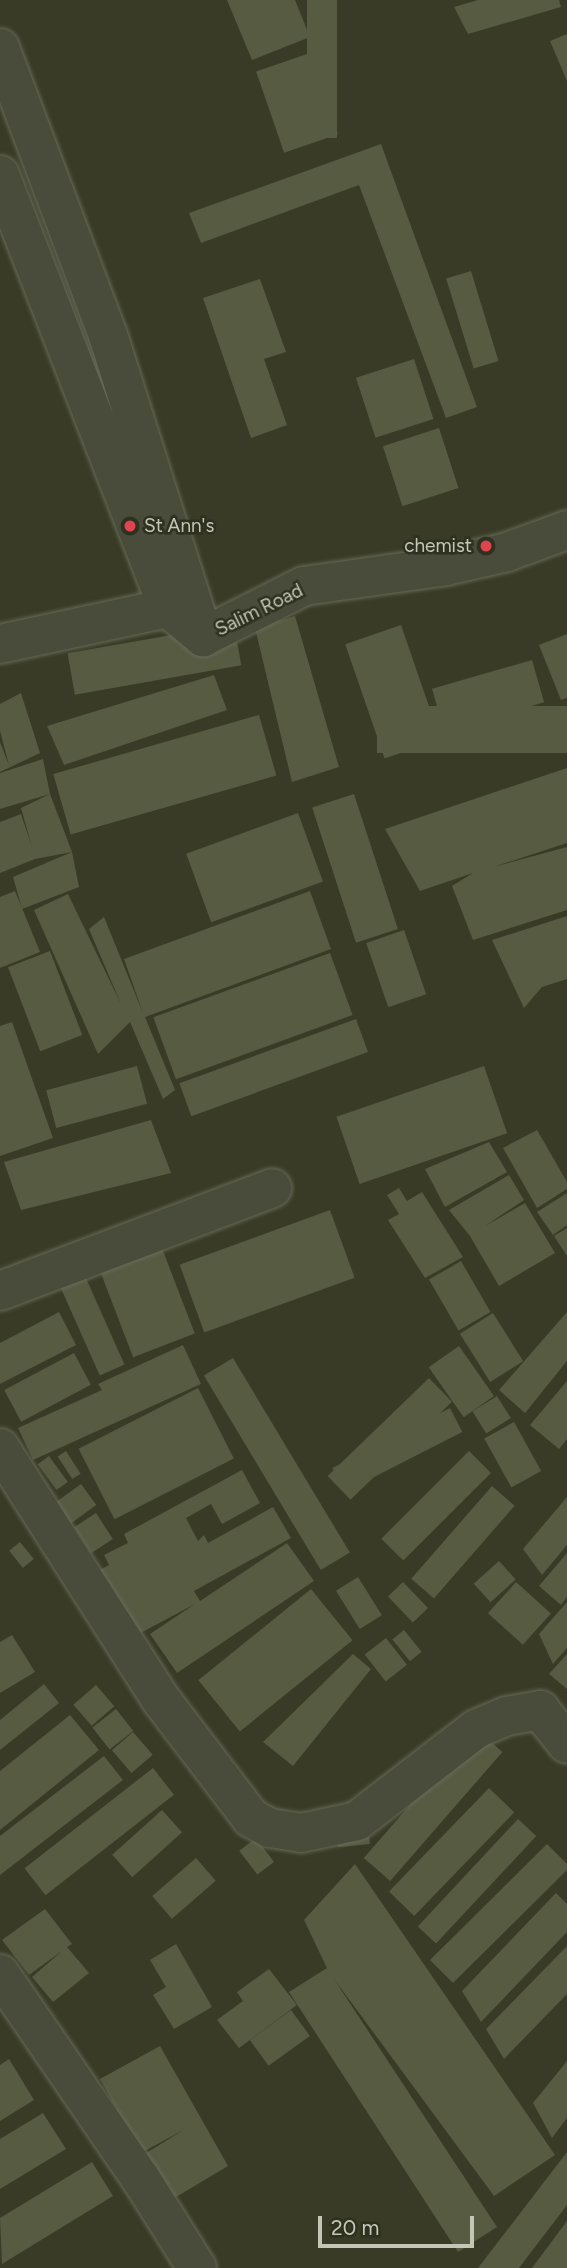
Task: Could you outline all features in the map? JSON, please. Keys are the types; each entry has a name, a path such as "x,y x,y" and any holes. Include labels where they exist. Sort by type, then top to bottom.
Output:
{"street":[{"path":"0,48 108,335 203,637"},
{"path":"0,175 168,608 0,644"},
{"name":"Salim Road","path":"168,608 203,637 304,586 446,566 507,552 567,530"},
{"path":"0,1291 272,1188"},
{"path":"0,1448 162,1701 251,1818 270,1828 301,1833 357,1821 476,1729 507,1716 540,1710 567,1744"},
{"path":"0,1974 141,2179 197,2268"}],"building":[{"path":"227,0 295,0 310,37 252,60"},
{"path":"307,0 337,0 337,138 307,138"},
{"path":"478,0 559,0 561,7 468,34 454,7"},
{"path":"567,34 567,81 550,41"},
{"path":"310,53 338,134 284,153 256,72"},
{"path":"381,144 477,407 446,418 359,185 201,243 189,213"},
{"path":"471,271 498,361 474,368 446,279"},
{"path":"260,279 286,352 264,359 287,425 251,438 203,298"},
{"path":"414,359 433,419 375,438 356,378"},
{"path":"439,428 458,488 402,506 383,446"},
{"path":"295,616 339,767 292,782 255,628"},
{"path":"234,624 241,665 75,695 68,653"},
{"path":"401,625 440,739 385,759 345,644"},
{"path":"567,634 567,698 561,700 539,645"},
{"path":"532,660 544,702 444,731 432,689"},
{"path":"214,675 227,710 64,765 47,726"},
{"path":"21,693 40,753 0,772 0,742 9,765 0,731 0,704"},
{"path":"377,706 567,706 567,753 377,753"},
{"path":"259,715 276,776 71,835 53,774"},
{"path":"43,759 50,794 0,809 0,773"},
{"path":"567,768 567,843 493,867 567,847 567,910 473,940 452,886 473,873 420,891 385,829"},
{"path":"50,794 72,852 35,859 0,873 0,822 21,814 32,847 21,808"},
{"path":"354,794 398,929 356,943 312,808"},
{"path":"298,813 323,882 211,922 186,854"},
{"path":"72,852 79,887 22,909 13,877"},
{"path":"15,891 40,952 0,968 0,897"},
{"path":"310,891 331,949 145,1017 175,1090 163,1099 130,1022 98,1054 34,910 68,894 121,1004 89,929 104,917 143,1013 124,959"},
{"path":"567,916 567,979 542,987 524,1008 492,940"},
{"path":"404,930 426,994 388,1007 366,943"},
{"path":"50,951 82,1035 40,1051 8,967"},
{"path":"330,953 353,1015 176,1079 153,1017"},
{"path":"356,1019 368,1052 191,1116 179,1083"},
{"path":"12,1022 53,1138 0,1156 0,1026"},
{"path":"137,1066 147,1104 56,1128 46,1090"},
{"path":"484,1066 507,1133 360,1184 336,1117"},
{"path":"151,1120 171,1173 21,1210 4,1162"},
{"path":"537,1130 567,1182 567,1189 537,1208 503,1148"},
{"path":"489,1142 507,1172 445,1207 425,1169"},
{"path":"509,1175 524,1200 485,1226 525,1203 555,1253 499,1286 470,1236 449,1210"},
{"path":"399,1188 407,1201 422,1192 463,1257 425,1278 388,1220 399,1214 387,1195"},
{"path":"567,1193 567,1225 553,1235 537,1212"},
{"path":"330,1210 355,1278 204,1332 180,1265"},
{"path":"567,1228 567,1256 554,1236"},
{"path":"160,1243 195,1334 133,1357 98,1267"},
{"path":"461,1261 490,1312 458,1331 429,1280"},
{"path":"85,1276 124,1365 100,1376 60,1287"},
{"path":"59,1312 76,1345 0,1384 0,1343"},
{"path":"567,1312 567,1361 525,1413 499,1390"},
{"path":"493,1313 523,1361 490,1382 460,1334"},
{"path":"183,1345 201,1384 33,1460 18,1428 102,1390 98,1384"},
{"path":"459,1346 494,1396 464,1417 429,1367"},
{"path":"74,1353 91,1385 21,1422 4,1390"},
{"path":"233,1358 350,1553 321,1570 204,1376"},
{"path":"429,1378 452,1402 350,1500 328,1476"},
{"path":"567,1381 567,1439 559,1449 530,1425"},
{"path":"198,1388 234,1458 114,1519 79,1449"},
{"path":"497,1396 511,1418 486,1433 472,1411"},
{"path":"450,1408 462,1432 345,1492 332,1468"},
{"path":"514,1422 541,1471 511,1487 484,1438"},
{"path":"66,1451 81,1474 72,1479 58,1456"},
{"path":"469,1451 491,1473 403,1561 381,1539"},
{"path":"49,1456 68,1482 56,1490 38,1464"},
{"path":"242,1470 260,1503 222,1524 211,1504 186,1518 198,1541 204,1535 208,1543 273,1507 291,1538 194,1591 200,1601 287,1543 314,1581 177,1673 150,1634 195,1604 133,1637 98,1571 109,1565 104,1555 128,1543 124,1534"},
{"path":"81,1484 96,1505 70,1524 55,1503"},
{"path":"492,1486 515,1506 434,1599 411,1579"},
{"path":"567,1497 567,1545 542,1575 523,1549"},
{"path":"96,1513 113,1539 91,1553 74,1527"},
{"path":"20,1542 34,1559 23,1568 9,1551"},
{"path":"567,1553 567,1597 561,1605 539,1586"},
{"path":"499,1561 516,1580 490,1602 474,1584"},
{"path":"358,1577 382,1615 360,1629 336,1591"},
{"path":"403,1582 428,1608 413,1622 388,1597"},
{"path":"516,1582 551,1613 523,1645 488,1613"},
{"path":"311,1589 353,1640 240,1732 198,1680"},
{"path":"567,1602 567,1648 553,1664 539,1634"},
{"path":"404,1630 422,1652 410,1661 392,1639"},
{"path":"12,1635 35,1672 0,1693 0,1642"},
{"path":"386,1638 407,1665 386,1681 365,1655"},
{"path":"353,1654 371,1669 293,1766 263,1742"},
{"path":"567,1654 567,1689 549,1674"},
{"path":"44,1684 59,1703 0,1750 0,1720"},
{"path":"96,1685 114,1706 92,1726 73,1705"},
{"path":"116,1709 133,1731 110,1750 92,1727"},
{"path":"70,1715 99,1750 0,1830 0,1771"},
{"path":"476,1729 502,1752 390,1881 364,1858"},
{"path":"133,1732 153,1755 132,1773 112,1750"},
{"path":"104,1756 123,1780 0,1875 0,1836"},
{"path":"153,1768 174,1795 45,1895 25,1868"},
{"path":"489,1788 514,1812 414,1916 389,1892"},
{"path":"162,1810 182,1832 132,1877 112,1855"},
{"path":"518,1819 536,1836 436,1944 418,1927"},
{"path":"368,1826 370,1844 338,1847 336,1829"},
{"path":"256,1838 274,1862 257,1875 239,1851"},
{"path":"547,1844 567,1864 567,1870 453,1983 430,1960"},
{"path":"196,1858 216,1881 172,1919 152,1896"},
{"path":"355,1864 555,2155 494,2196 334,1979 497,2227 458,2252 289,1992 327,1968 304,1920"},
{"path":"556,1893 567,1904 567,1932 481,2022 462,1991"},
{"path":"45,1909 72,1944 67,1947 89,1973 53,2002 32,1977 62,1951 29,1975 2,1940"},
{"path":"176,1944 212,2007 174,2029 153,1995 166,1987 150,1960"},
{"path":"567,1946 567,1994 504,2059 486,2029"},
{"path":"269,1969 297,2005 239,2048 217,2020 243,2001 237,1992"},
{"path":"291,2010 310,2036 269,2066 250,2040"},
{"path":"160,2046 228,2166 171,2200 143,2155 185,2129 141,2153 100,2079"},
{"path":"9,2059 34,2100 0,2121 0,2065"},
{"path":"567,2061 567,2118 552,2138 533,2103"},
{"path":"43,2113 66,2149 0,2189 0,2139"},
{"path":"567,2152 567,2205 519,2268 478,2268"},
{"path":"92,2162 113,2196 2,2264 0,2218"},
{"path":"567,2221 567,2268 532,2268"}],"place":[{"name":"St Ann's","path":"130,526"},
{"name":"chemist","path":"486,546"}]}
